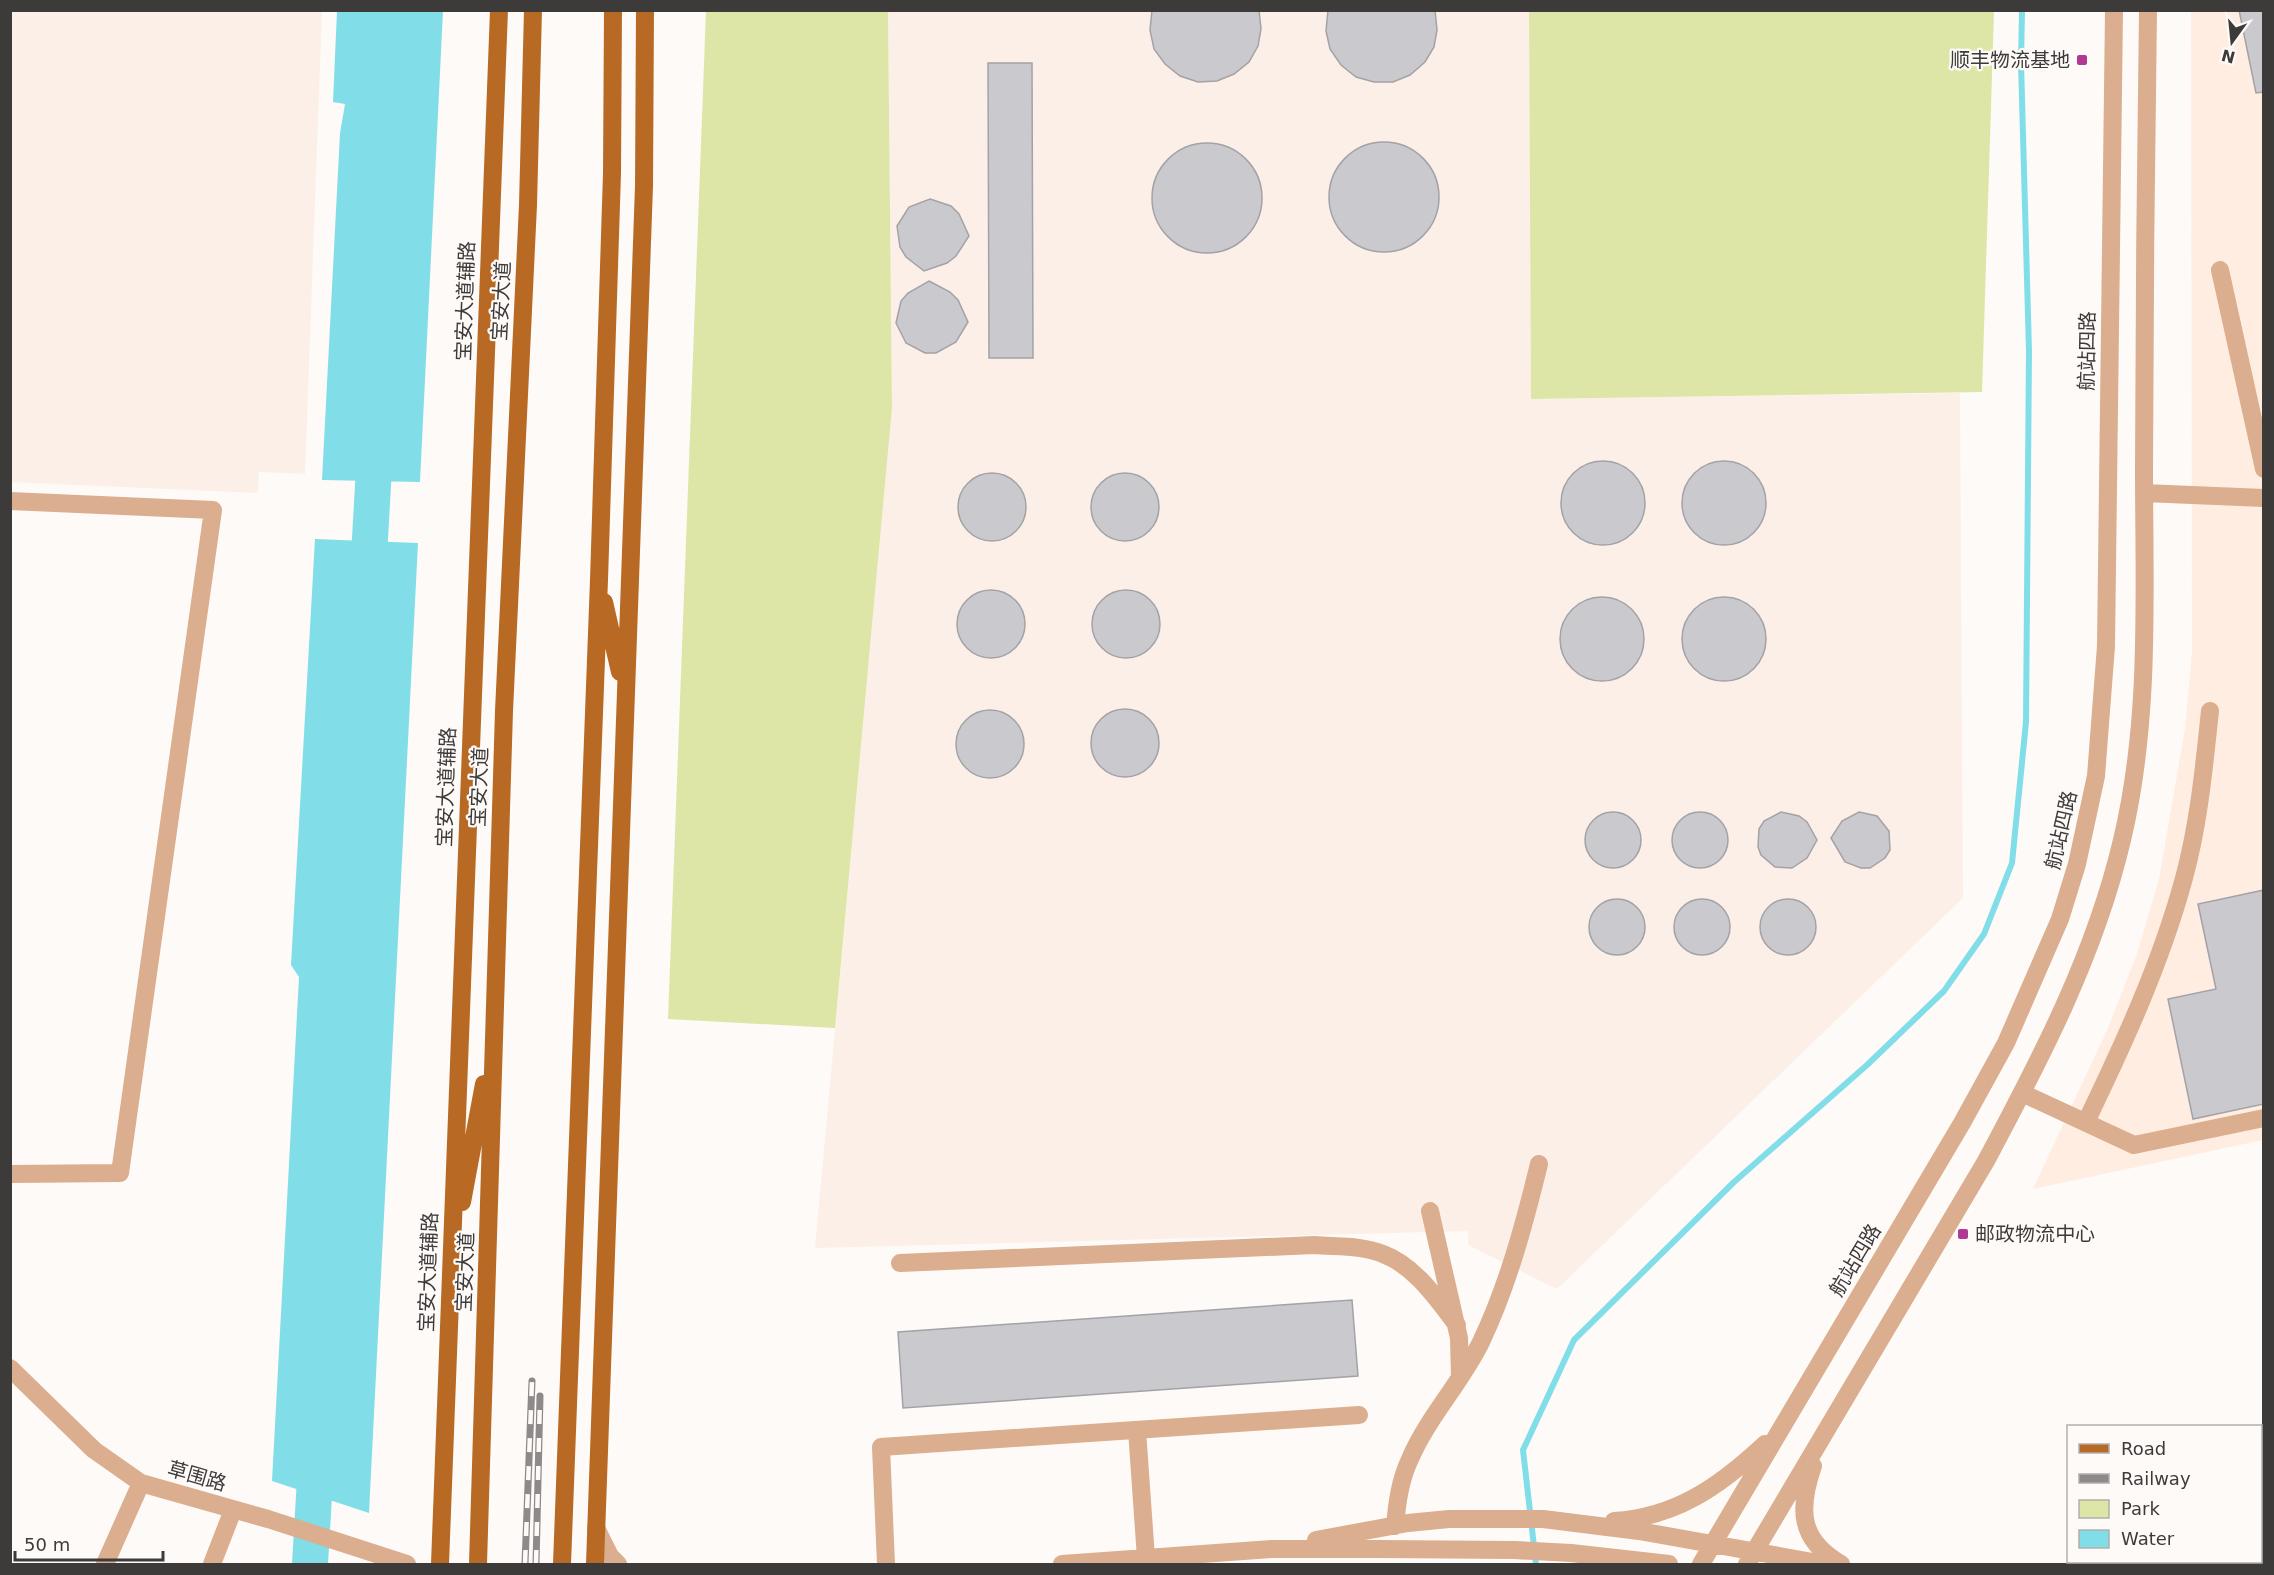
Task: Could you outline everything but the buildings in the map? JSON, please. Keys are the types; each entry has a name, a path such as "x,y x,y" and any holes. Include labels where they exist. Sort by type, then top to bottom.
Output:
{"main road":[{"name":"宝安大道辅路","path":"440,1564 499,10"},
{"name":"宝安大道","path":"478,1564 504,711 528,205 533,10"},
{"path":"562,1564 599,580 612,173 613,10"},
{"path":"595,1564 644,186 645,10"},
{"path":"599,580 626,697"},
{"path":"451,1263 494,1026"}],"street":[{"name":"航站四路","path":"1701,1564 1962,1123 2006,1043 2060,920 2079,855 2096,776 2106,646 2114,10"},
{"path":"1750,1558 1986,1161 2022,1093 2059,1020 2086,955 2106,899 2123,839 2133,785 2142,697 2148,10"},
{"path":"2220,270 2264,469"},
{"path":"2144,493 2264,498"},
{"path":"10,501 213,510 120,1173 10,1174"},
{"path":"2086,1122 2136,1019 2160,956 2184,877 2200,799 2210,711"},
{"path":"2022,1093 2134,1145 2264,1118"},
{"path":"1395,1526 1400,1492 1409,1460 1480,1345 1505,1285 1539,1164"},
{"path":"1430,1211 1456,1324 1460,1380"},
{"path":"900,1263 1314,1245 1357,1248 1384,1254 1407,1269 1430,1290 1456,1324"},
{"name":"草围路","path":"10,1368 93,1450 141,1483 267,1519 399,1562"},
{"path":"886,1564 881,1447 1359,1416"},
{"path":"1137,1430 1146,1558"},
{"path":"1585,1523 1652,1516 1687,1503 1718,1485 1779,1431"},
{"path":"1826,1431 1810,1475 1804,1518 1808,1535 1820,1551 1841,1564"},
{"path":"105,1564 141,1483"},
{"path":"212,1564 233,1510"},
{"path":"1272,1549 1395,1526 1449,1519 1492,1517 1585,1523 1712,1544 1750,1558 1824,1564"},
{"path":"596,1528 610,1556 618,1564"},
{"path":"1062,1564 1272,1549 1449,1549 1571,1553 1669,1564"},
{"path":"1571,1553 1608,1564"}],"shaded area":[{"path":"11,10 322,11 305,474 259,472 258,493 11,482"},
{"path":"888,11 1529,11 1531,399 1960,393 1963,898 1557,1289 1468,1245 1468,1231 815,1248 892,408"},
{"path":"2191,11 2263,11 2263,1140 2033,1189 2108,1028 2137,954 2159,879 2185,729 2192,653"}],"green space":[{"path":"706,11 888,11 892,408 835,1028 668,1019"},
{"path":"1529,11 1994,11 1982,392 1531,399"}],"water":[{"path":"337,11 443,11 420,482 322,480 340,133 345,104 333,102"},
{"path":"315,539 418,543 369,1513 272,1481 299,977 291,965"}],"waterway":[{"path":"1536,1564 1523,1450 1574,1340 1734,1182 1867,1065 1944,991 1984,934 2012,863 2026,722 2029,351 2021,63 2022,10"},
{"path":"367,591 376,433"},
{"path":"310,1564 317,1445"}],"railway":[{"path":"525,1564 532,1381"},
{"path":"536,1564 540,1396"}],"place":[{"name":"顺丰物流基地","path":"2082,60"},
{"name":"邮政物流中心","path":"1963,1234"}]}
